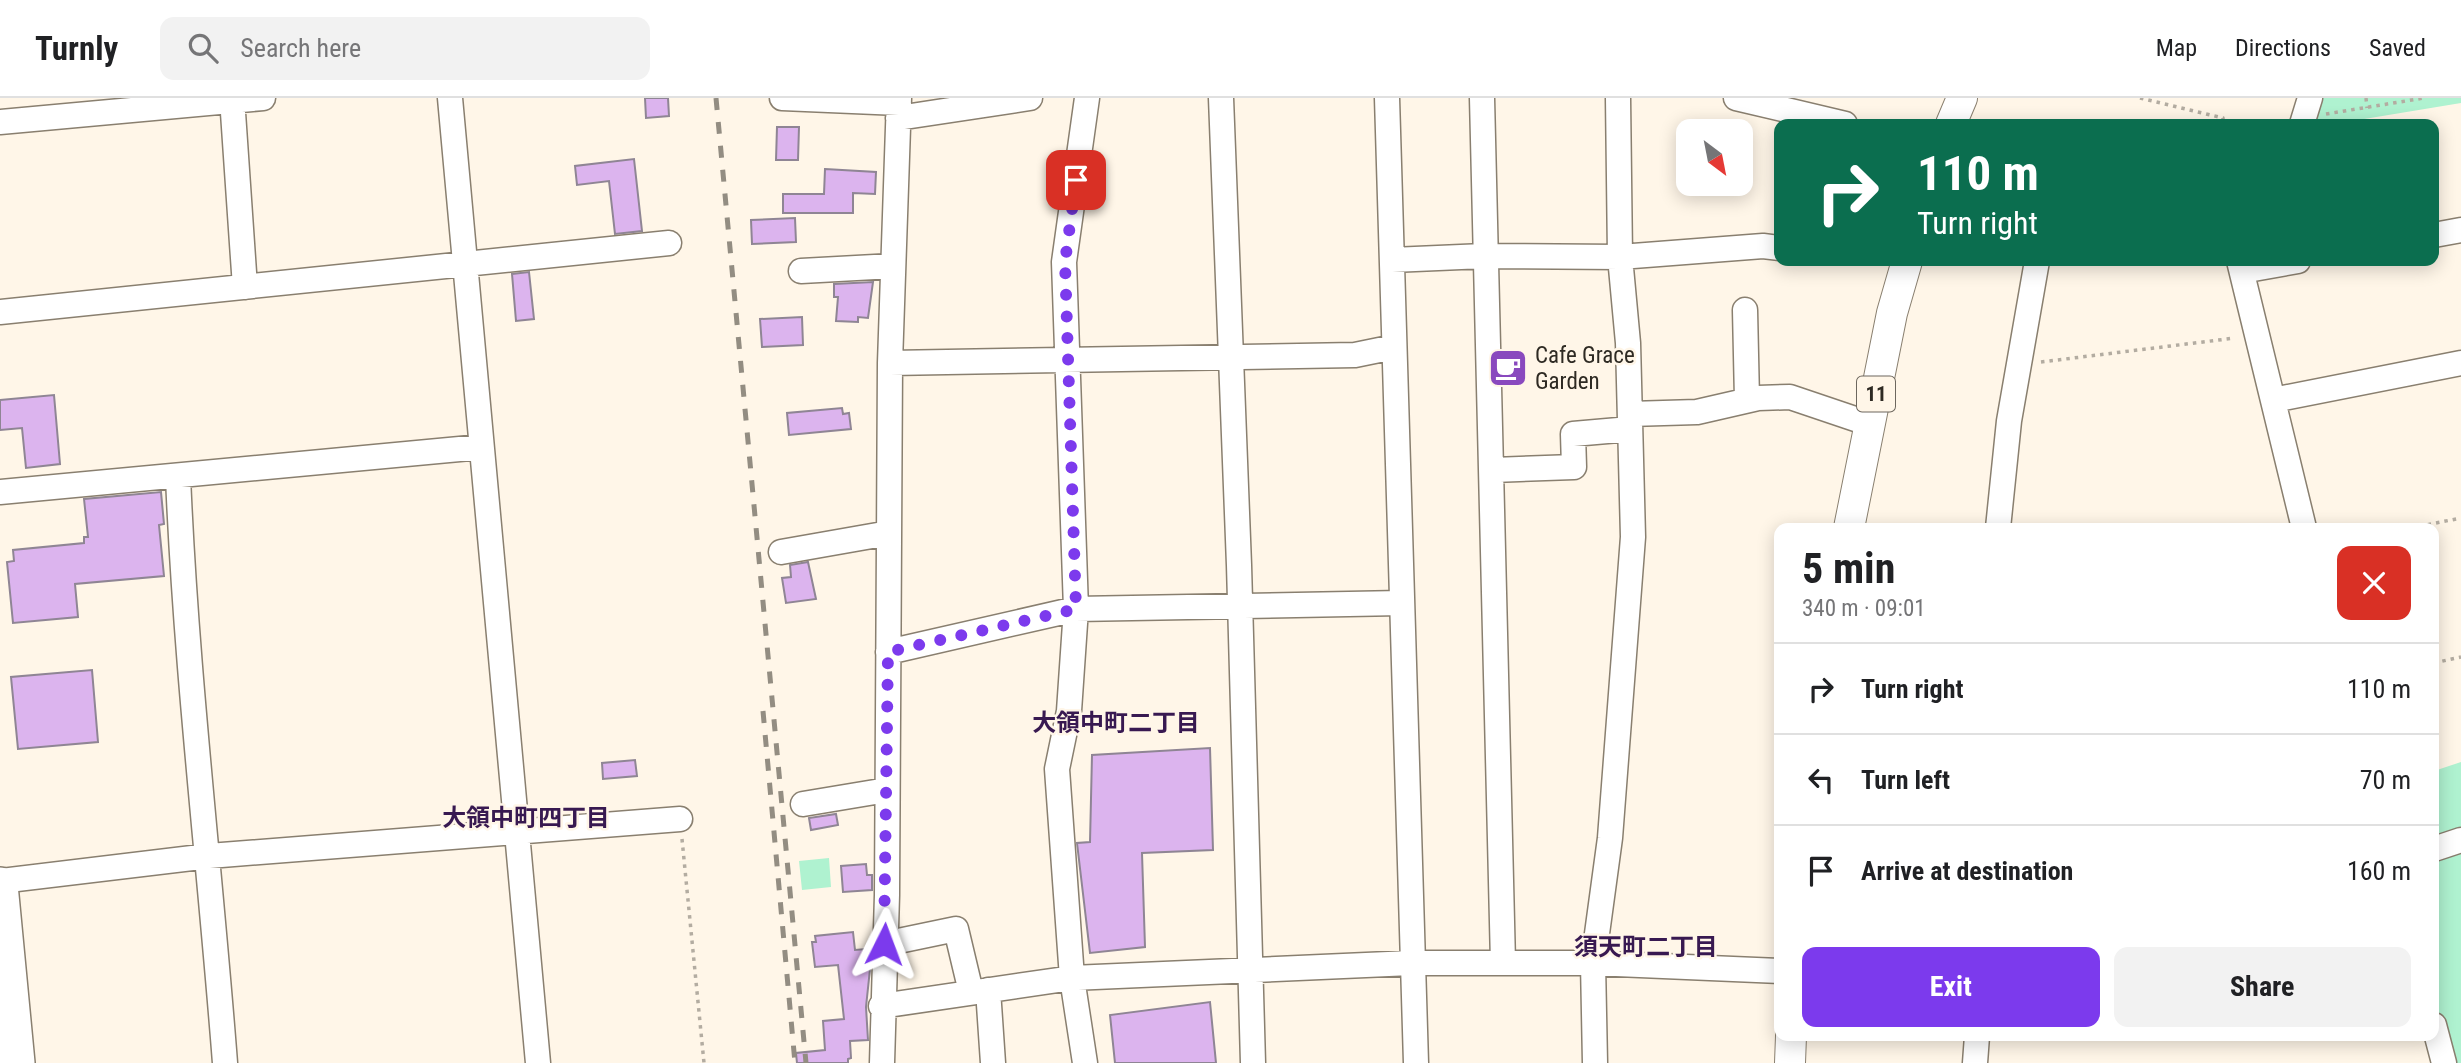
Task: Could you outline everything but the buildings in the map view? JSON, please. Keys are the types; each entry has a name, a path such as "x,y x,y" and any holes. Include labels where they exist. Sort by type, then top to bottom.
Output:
{"highway":[{"path":"0,883 17,1063"}],"main road":[{"path":"1953,119 1962,98"},
{"name":"11","path":"1850,523 1901,266"},
{"path":"1790,1063 1791,1041"}],"street":[{"path":"0,122 263,98"},
{"path":"450,98 538,1063"},
{"path":"782,98 899,106 1031,98"},
{"path":"1085,1063 1072,978 1057,769 1069,711 1076,609 1065,262 1087,98"},
{"path":"1221,98 1232,356 1253,1063"},
{"path":"1387,98 1416,1063"},
{"path":"1482,98 1503,963"},
{"path":"1595,1063 1593,963 1610,838 1632,550 1628,343 1620,257 1618,98"},
{"path":"233,99 245,287"},
{"path":"1742,99 1824,119"},
{"path":"882,1063 890,363 899,106"},
{"path":"2439,234 2461,230"},
{"path":"0,312 669,243"},
{"path":"1392,260 1484,256 1620,257 1774,247"},
{"path":"801,271 893,266"},
{"path":"1999,523 2017,365 2036,266"},
{"path":"2240,266 2303,523"},
{"path":"1745,310 1748,400"},
{"path":"890,363 1355,355 1394,347"},
{"path":"2273,400 2461,363"},
{"path":"1493,470 1574,467 1573,434 1748,400 1790,397 1870,424"},
{"path":"0,492 481,447"},
{"path":"178,476 183,600 209,856 225,1063"},
{"path":"781,552 889,533"},
{"path":"888,652 1076,609 1401,603"},
{"path":"803,804 887,790"},
{"path":"0,883 209,856 680,819"},
{"path":"2439,847 2461,840"},
{"path":"884,944 956,929 980,991 993,1063"},
{"path":"881,1006 1072,978 1411,963 1593,963 1774,971"},
{"path":"1975,1063 1977,1041"},
{"path":"2439,1041 2445,1063"}],"path":[{"path":"2140,98 2223,119"},
{"path":"2366,98 2367,108"},
{"path":"2306,113 2367,108 2424,98"},
{"path":"2017,365 2255,335"},
{"path":"2436,523 2461,518"},
{"path":"2439,662 2461,657"},
{"path":"680,819 704,1063"}],"green space":[{"path":"2317,98 2461,98 2461,103 2364,119 2311,119"},
{"path":"2461,762 2461,1063 2453,1063 2439,1013 2439,769"},
{"path":"829,858 831,887 802,890 799,861"}],"railway":[{"path":"716,98 806,1063"},
{"path":"763,711 795,1063"}],"place":[{"name":"Cafe Grace Garden","path":"1508,368"}],"district":[{"name":"大領中町二丁目","path":"1116,723"},
{"name":"大領中町四丁目","path":"526,818"},
{"name":"須天町二丁目","path":"1646,947"}],"route":[{"path":"884,944 887,895 888,652 1076,609 1065,262 1076,180"}]}
